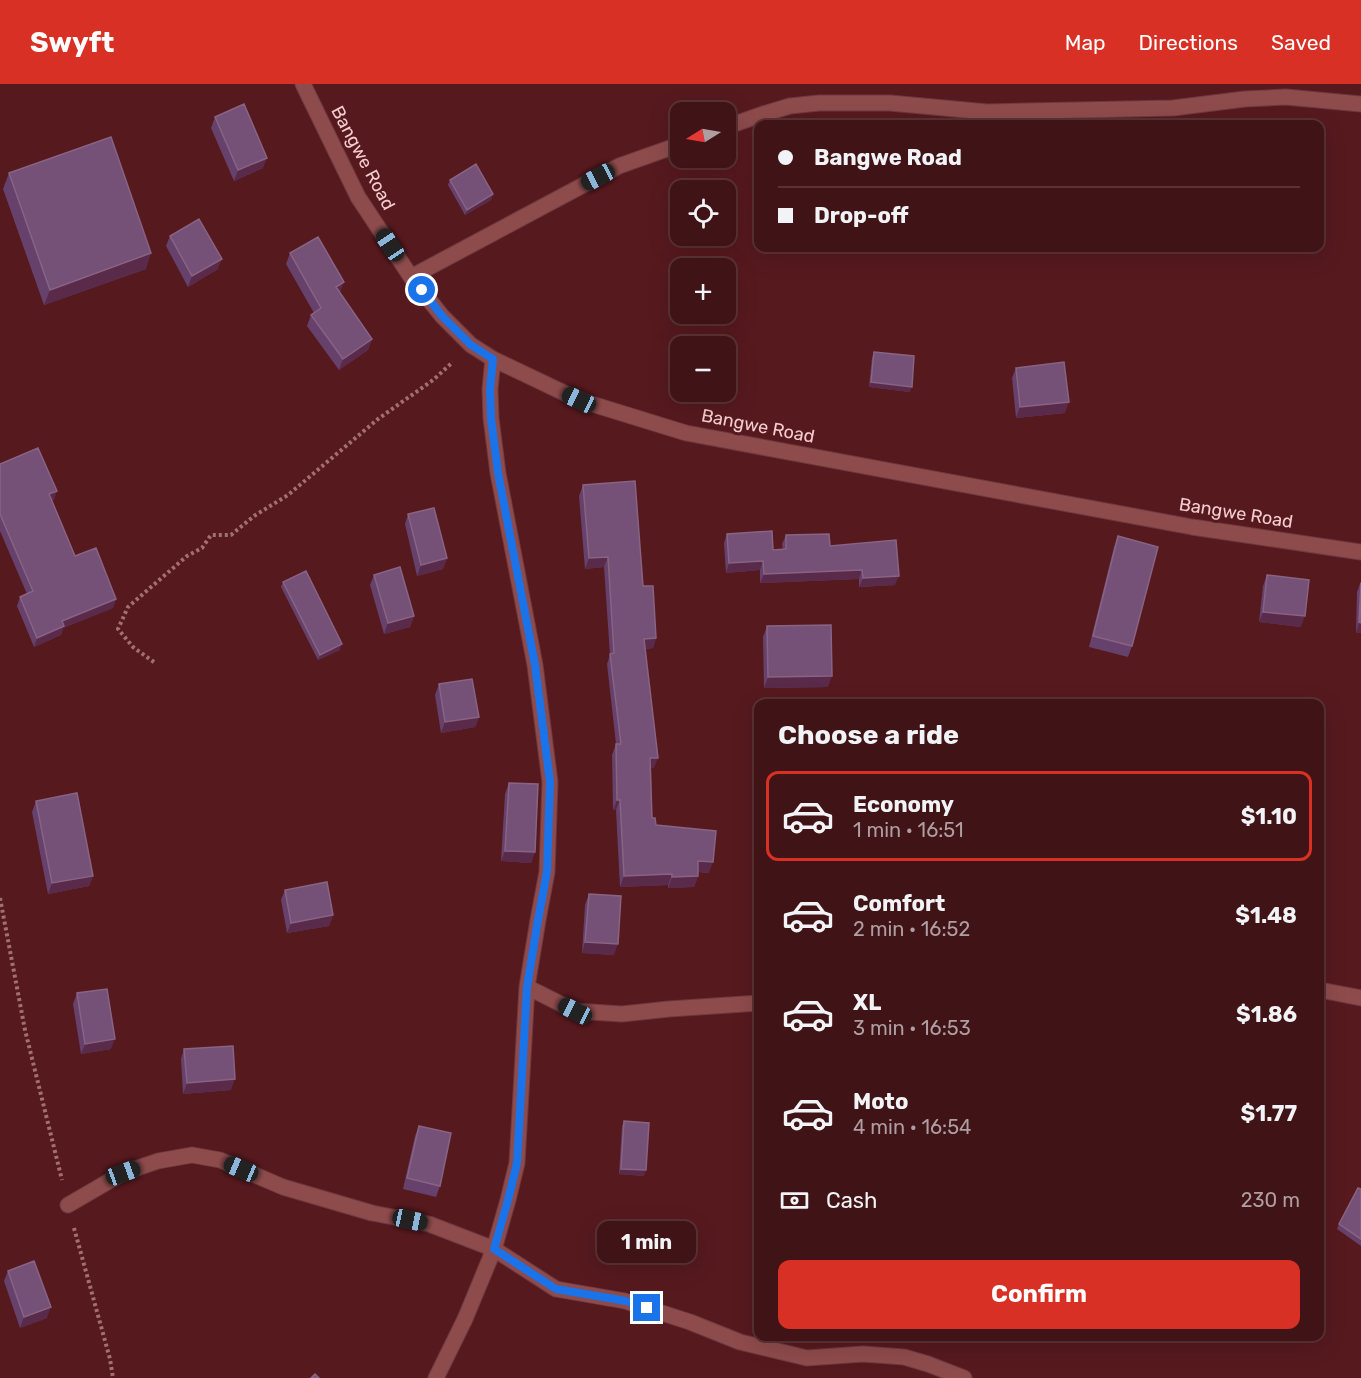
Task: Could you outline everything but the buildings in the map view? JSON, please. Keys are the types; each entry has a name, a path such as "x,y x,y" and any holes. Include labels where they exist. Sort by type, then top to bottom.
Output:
{"street":[{"name":"Bangwe Road","path":"303,84 358,196 411,277 442,316 471,345 493,359 579,400 686,433 1192,527 1361,552"},
{"path":"736,123 790,106 819,103 890,103 987,112 1173,108 1245,99 1286,97 1361,104"},
{"path":"411,277 619,166 670,148"},
{"path":"436,1378 465,1319 494,1249 517,1163 527,987 547,872 550,782 535,665 498,473 491,418 490,389 493,359"},
{"path":"527,987 575,1011 587,1012 622,1014 754,1003"},
{"path":"1324,991 1361,998"},
{"path":"68,1205 123,1173 158,1161 192,1155 220,1160 283,1187 372,1213 429,1224 494,1249 556,1289 626,1301 690,1322 740,1342 807,1358 863,1354 904,1357 964,1378"}],"path":[{"path":"154,662 133,647 118,629 128,607 187,556 202,548 210,535 231,535 254,516 288,495 378,419 433,380 471,345"},
{"path":"0,898 25,1030 113,1378"}],"route":[{"path":"422,290 442,316 471,345 493,359 490,389 491,418 498,473 535,665 550,782 547,872 527,987 517,1163 494,1249 556,1289 626,1301 647,1308"}]}
